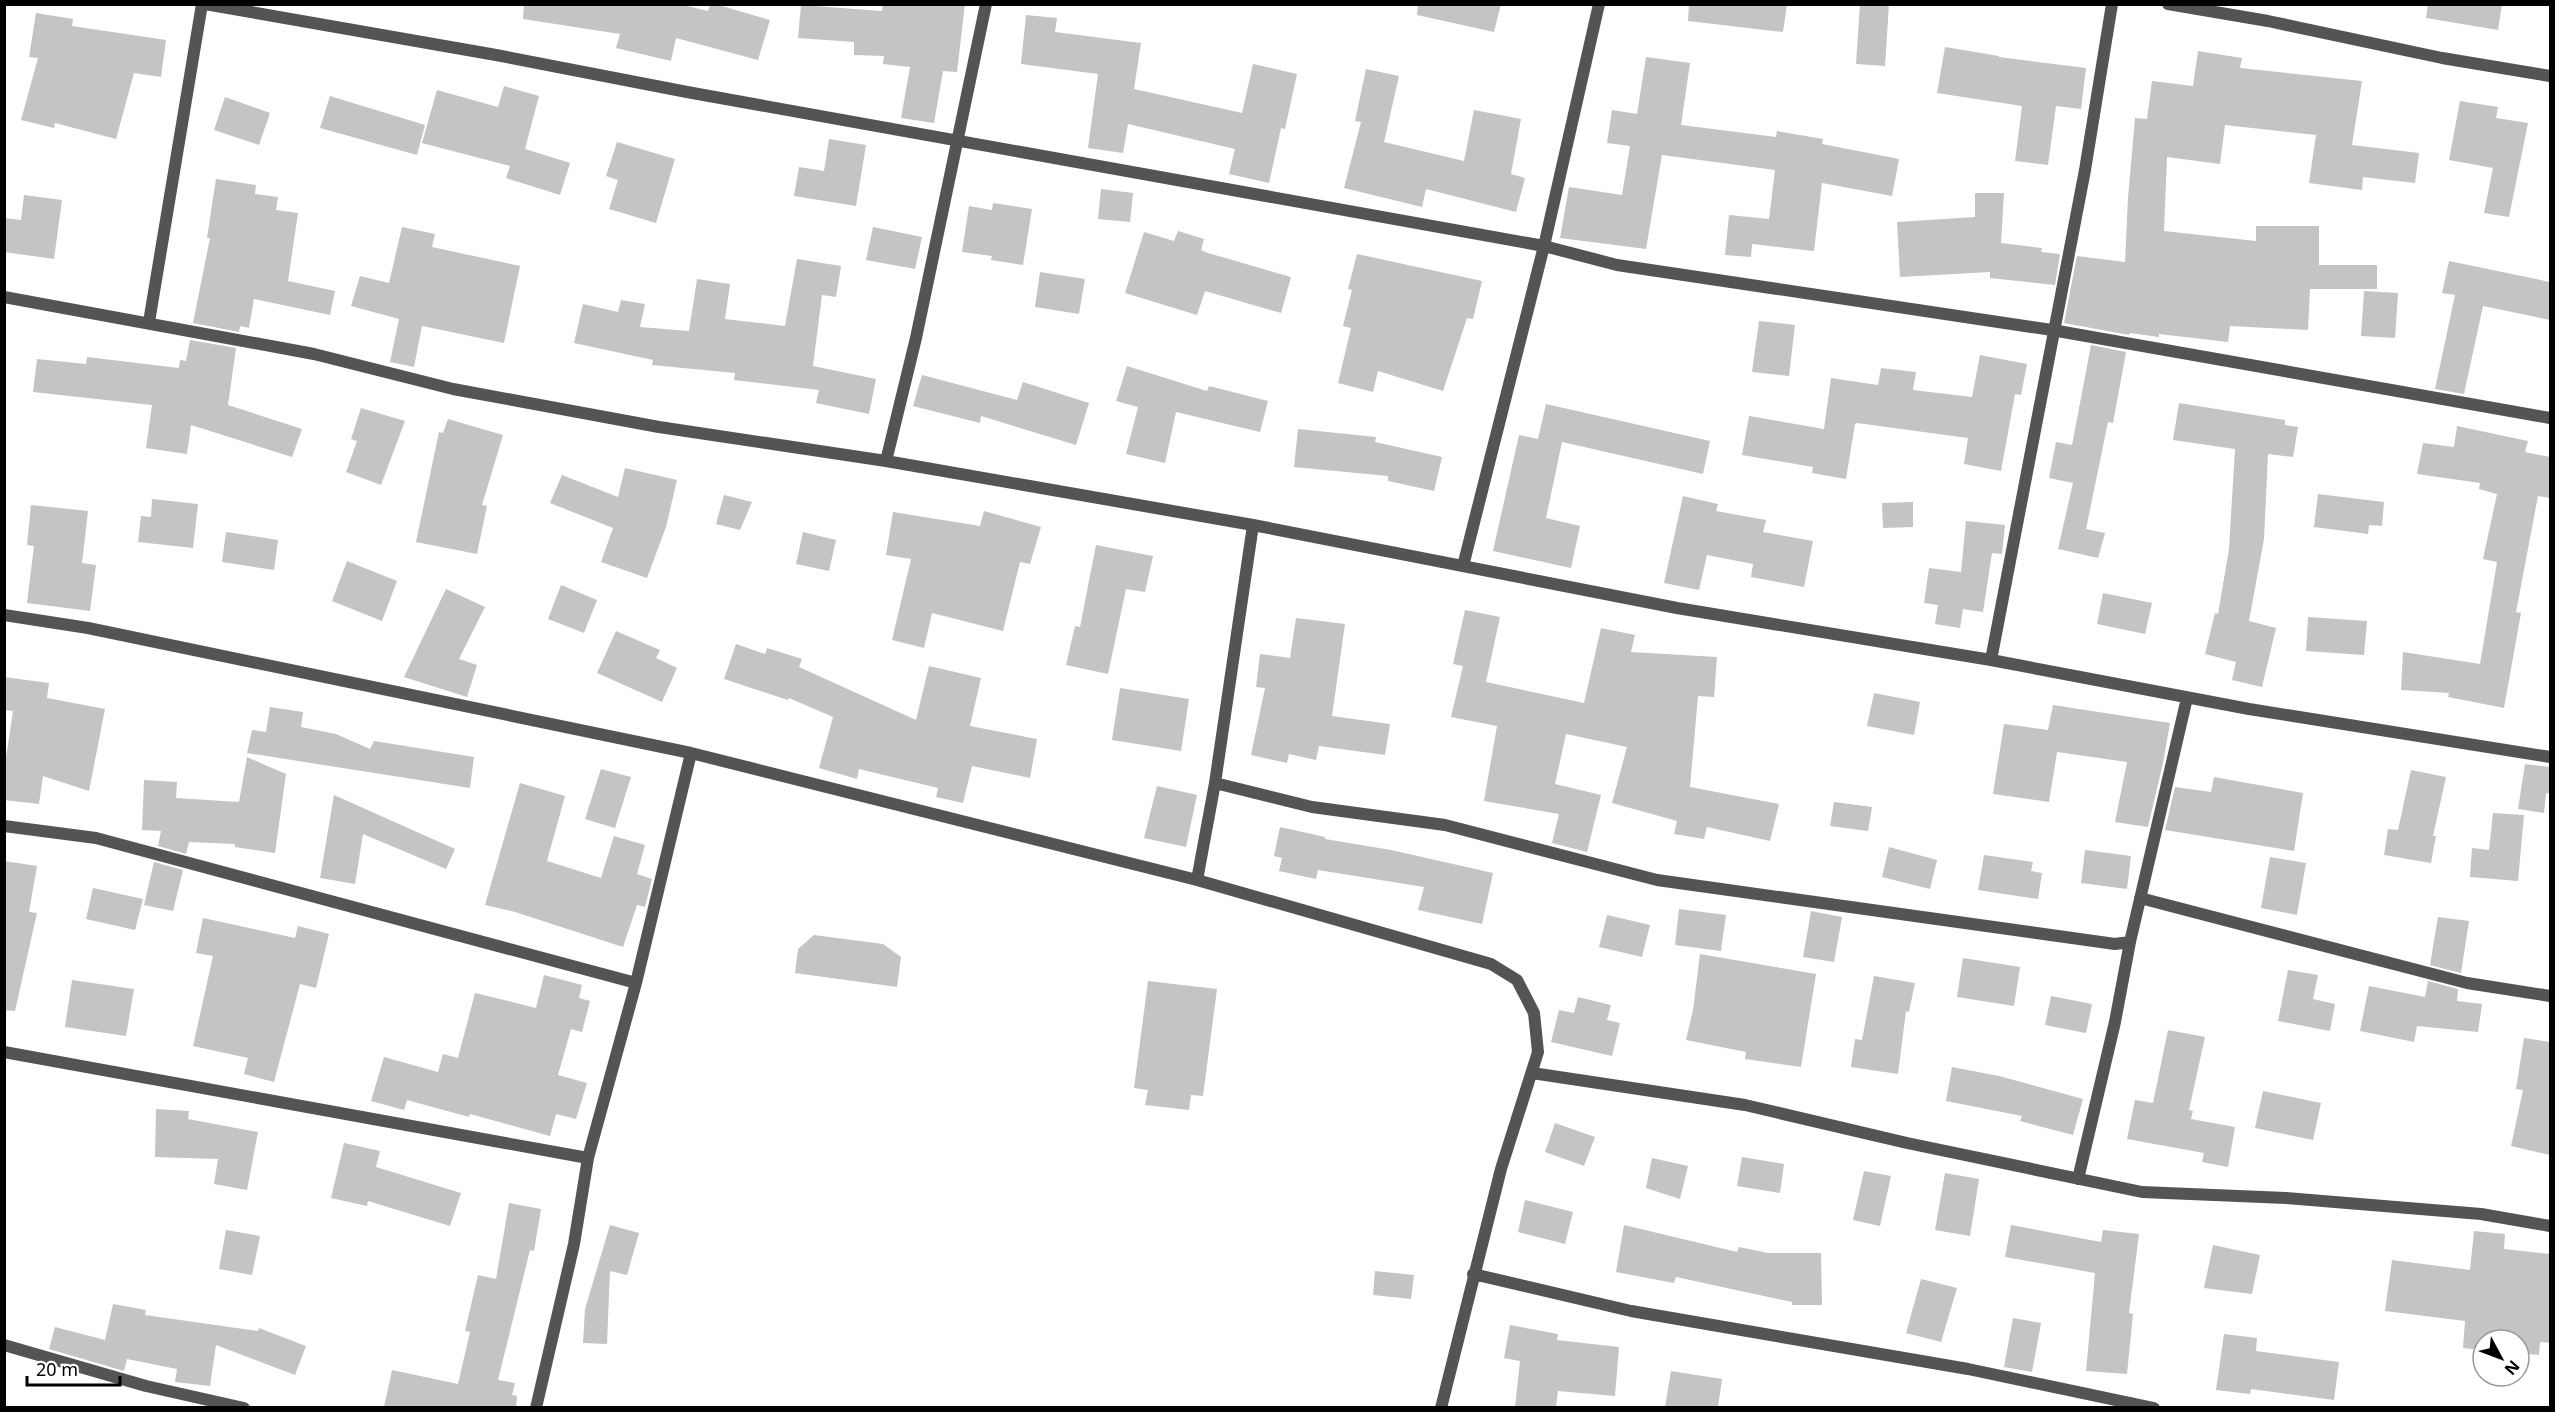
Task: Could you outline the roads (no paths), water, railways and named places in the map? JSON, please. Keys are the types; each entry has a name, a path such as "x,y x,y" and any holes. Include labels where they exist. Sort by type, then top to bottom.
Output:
{"street":[{"path":"149,322 203,4 496,55 687,92 1544,246 1617,265 2052,330 2550,418"},
{"path":"886,461 916,338 986,4"},
{"path":"1463,566 1544,246 1599,4"},
{"path":"1991,660 2052,330 2085,170 2112,4"},
{"path":"2168,4 2268,21 2442,58 2550,76"},
{"path":"4,297 314,354 453,389 659,427 886,461 1253,525 1677,608 1991,660 2187,698 2550,757"},
{"path":"1197,880 1215,783 1253,525"},
{"path":"4,615 88,628 691,753 1197,880 1491,964 1517,980 1534,1013 1538,1052 1501,1169 1441,1407"},
{"path":"2078,1179 2187,698"},
{"path":"536,1407 574,1244 588,1158 636,983 691,753"},
{"path":"1215,783 1312,807 1445,825 1657,880 2115,944 2130,942"},
{"path":"4,826 96,838 636,983"},
{"path":"2140,898 2467,983 2550,996"},
{"path":"4,1052 588,1158"},
{"path":"1532,1072 1745,1105 2142,1192 2286,1198 2447,1211 2481,1214 2550,1226"},
{"path":"1473,1274 1631,1311 1968,1369 2154,1407"},
{"path":"4,1345 146,1386 244,1407"}]}
